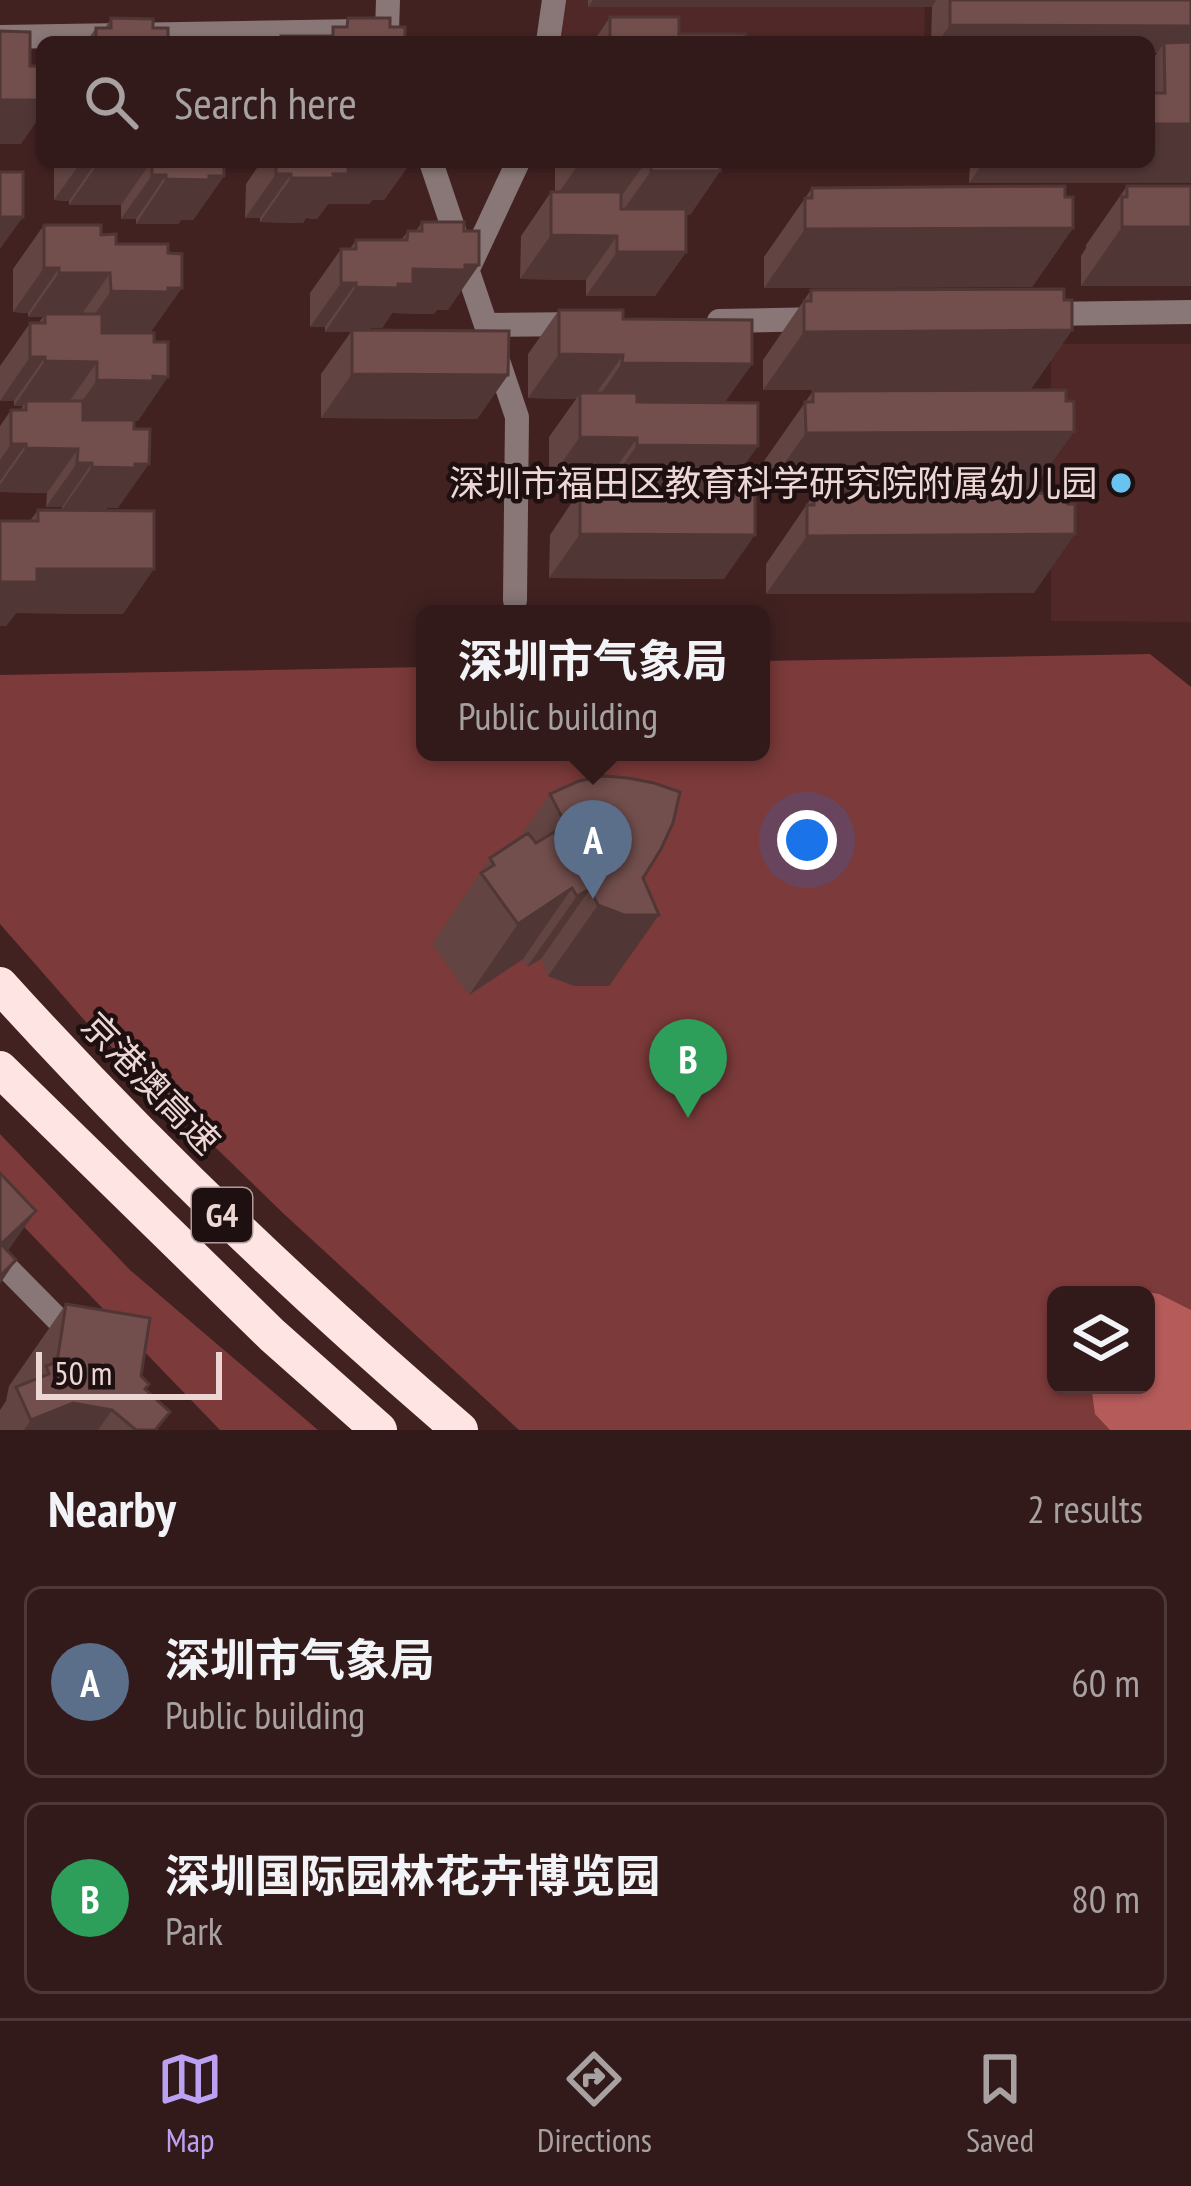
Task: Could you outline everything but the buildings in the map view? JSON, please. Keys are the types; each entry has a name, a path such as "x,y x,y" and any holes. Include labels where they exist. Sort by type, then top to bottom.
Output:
{"highway":[{"name":"京港澳高速","path":"0,985 218,1211 460,1430"},
{"name":"G4","path":"0,1069 255,1318 379,1430"}],"street":[{"path":"388,0 389,36"},
{"path":"549,36 554,0"},
{"path":"0,37 36,37"},
{"path":"433,168 517,417 515,600"},
{"path":"467,271 515,168"},
{"path":"1013,315 1191,312"},
{"path":"686,322 848,318"},
{"path":"486,326 597,323"},
{"path":"0,1261 100,1363"}],"shaded area":[{"path":"564,0 925,0 924,36 561,36"},
{"name":"深圳市福田区教育科学研究院附属幼儿园","path":"1051,344 1191,344 1191,622 1051,621"},
{"path":"1150,654 1191,687 1191,1430 519,1430 284,1214 86,1022 0,924 0,675 416,667 416,761 770,761 770,661"},
{"path":"0,1134 130,1270 318,1430 220,1430 0,1202"},
{"path":"1155,1293 1191,1310 1191,1430 1110,1430 1095,1414 1092,1394 1155,1394"}],"place":[{"name":"深圳市福田区教育科学研究院附属幼儿园","path":"1121,483"},
{"name":"深圳市气象局","path":"593,899"},
{"name":"深圳国际园林花卉博览园","path":"688,1118"}]}
